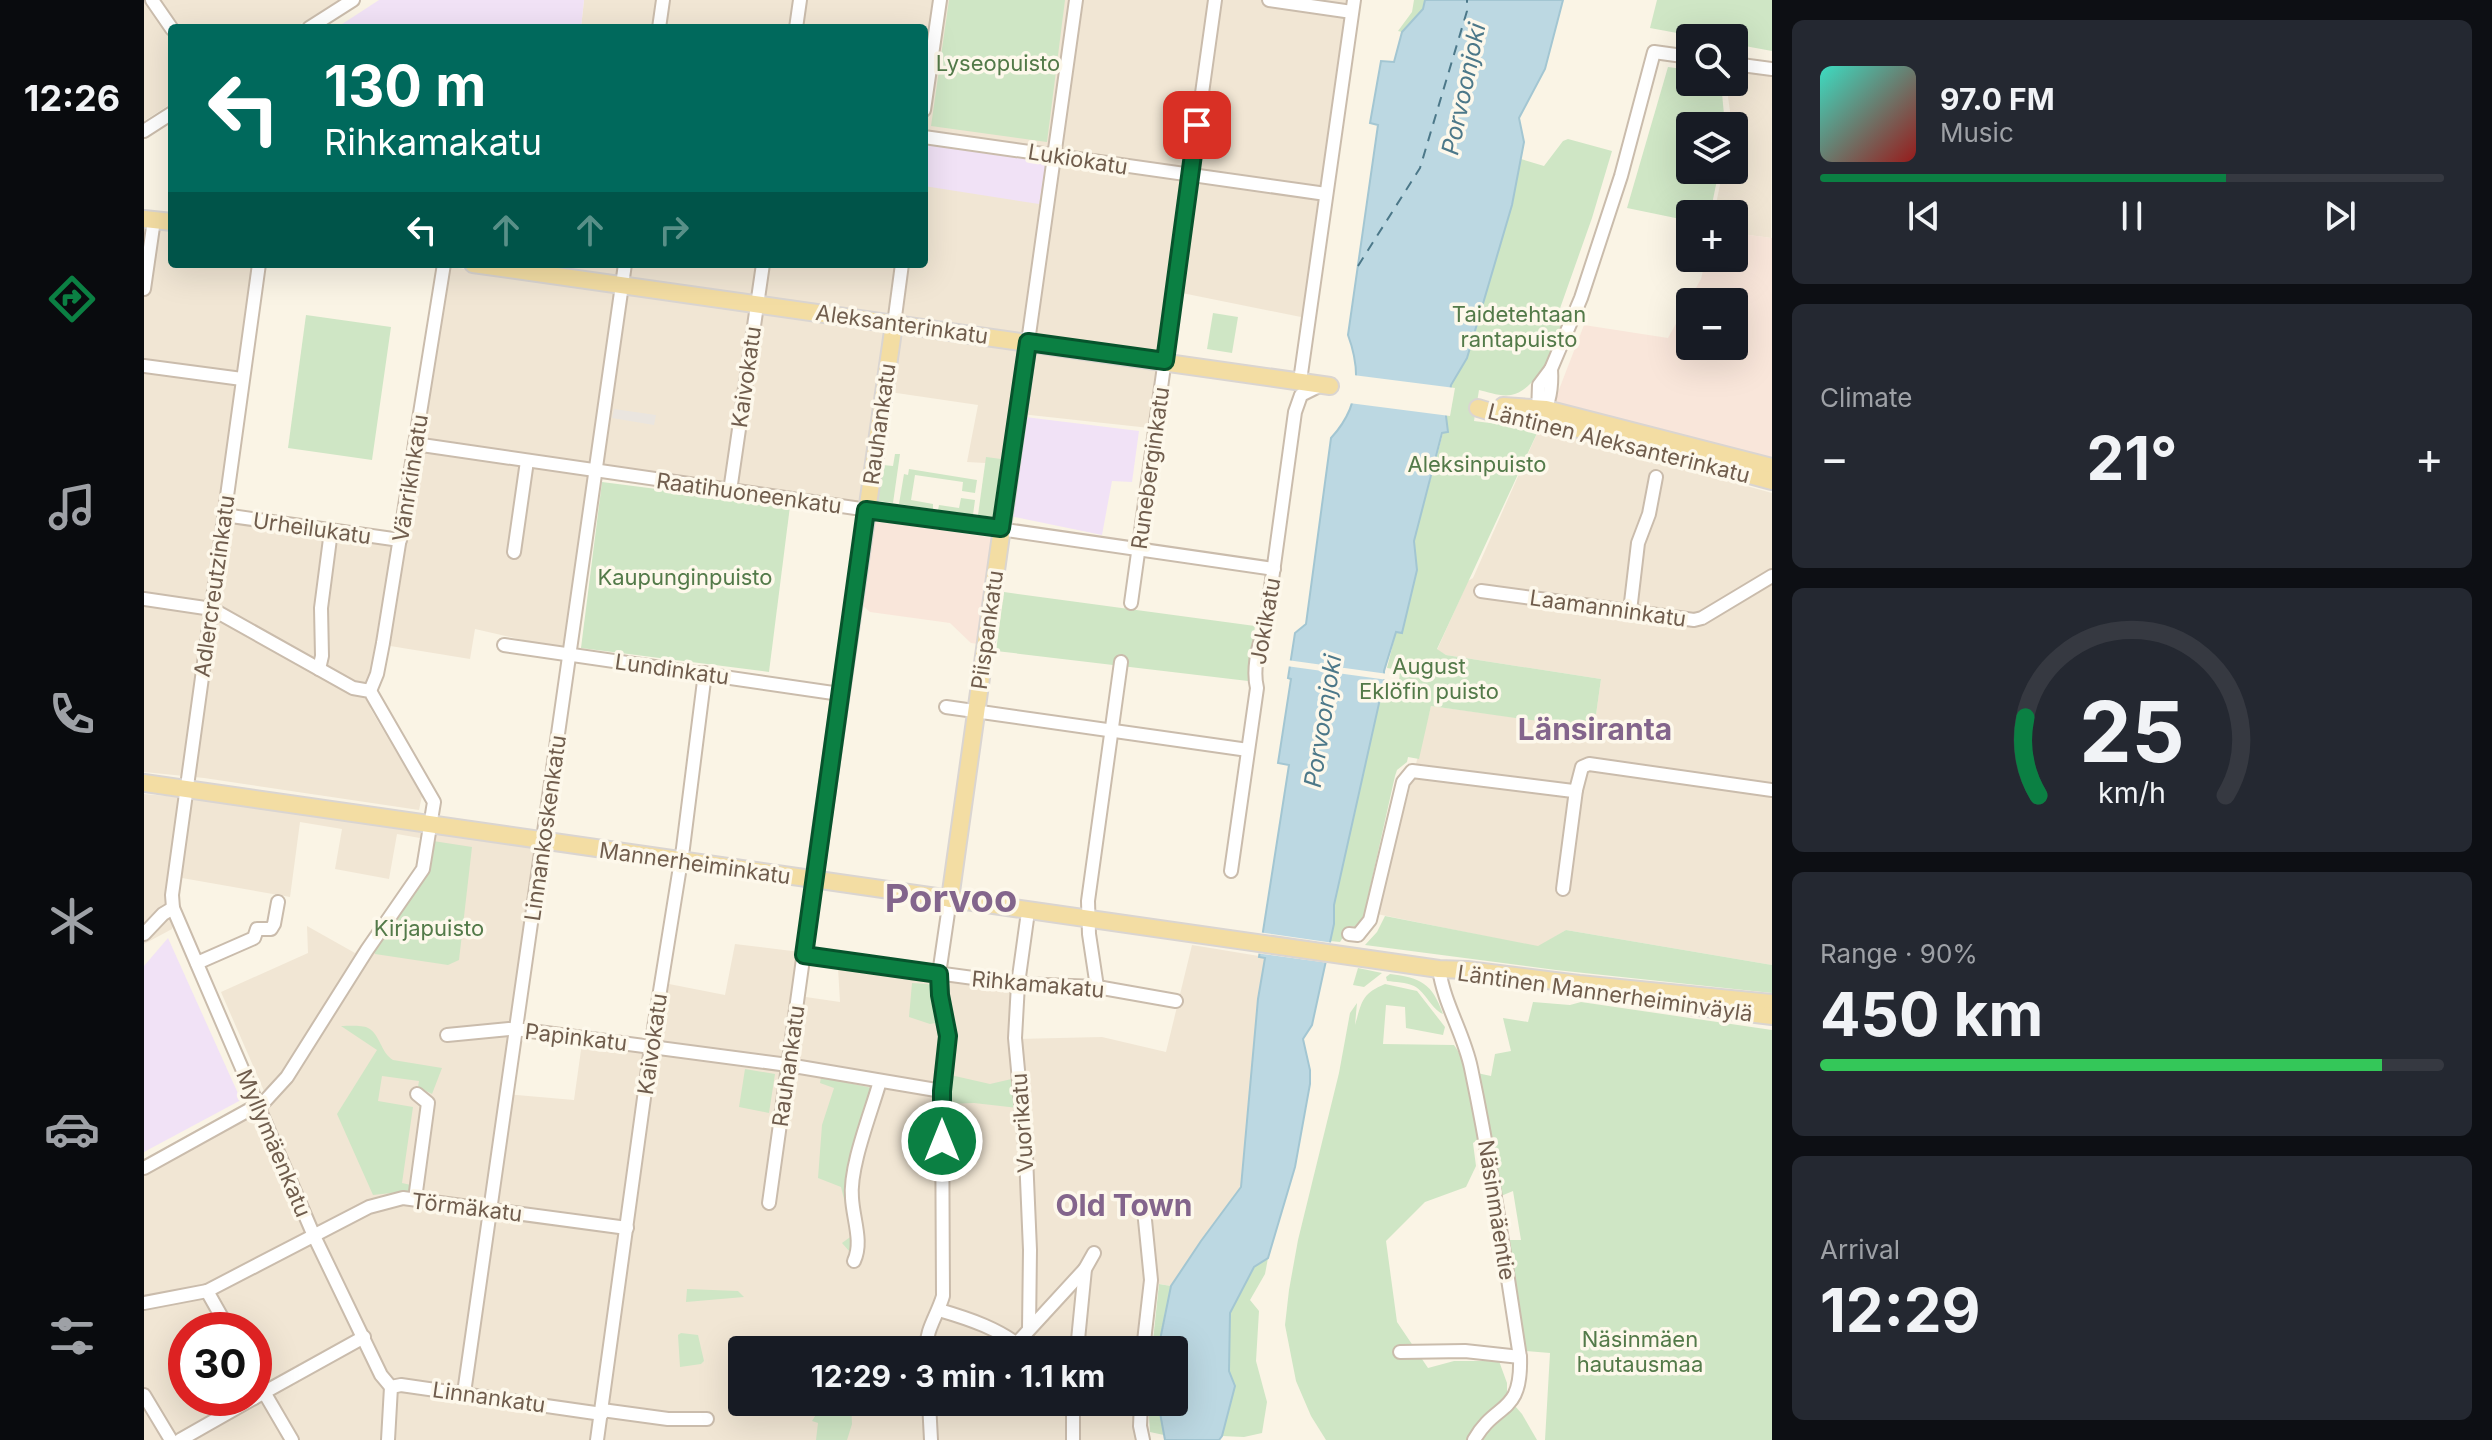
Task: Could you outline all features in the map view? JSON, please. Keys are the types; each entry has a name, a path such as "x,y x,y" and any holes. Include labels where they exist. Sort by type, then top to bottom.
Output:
{"main road":[{"name":"Aleksanterinkatu","path":"501,268 1326,385"},
{"name":"Rauhankatu","path":"814,880 894,324"},
{"name":"Piispankatu","path":"950,899 1028,342"},
{"name":"Läntinen Aleksanterinkatu","path":"1541,412 1772,467"},
{"name":"Läntinen Aleksanterinkatu","path":"1541,412 1648,447 1772,481"},
{"name":"Mannerheiminkatu","path":"144,783 1293,949"},
{"name":"Läntinen Mannerheiminväylä","path":"1293,949 1439,969 1772,1003"},
{"name":"Läntinen Mannerheiminväylä","path":"1439,969 1484,981 1772,1016"}],"street":[{"path":"152,0 169,24"},
{"path":"315,24 353,0"},
{"path":"660,24 663,0"},
{"path":"797,24 800,0"},
{"path":"928,82 940,0"},
{"name":"Piispankatu","path":"1028,342 1076,0"},
{"name":"Runeberginkatu","path":"1131,603 1215,0"},
{"path":"1269,0 1353,6 1300,381"},
{"path":"1541,412 1552,381 1551,369 1581,298 1621,176 1654,52 1676,55"},
{"path":"1748,66 1772,69"},
{"path":"144,131 168,116"},
{"name":"Lukiokatu","path":"928,138 1326,194"},
{"path":"144,289 149,219"},
{"name":"Adlercreutzinkatu","path":"173,908 172,895 186,789 258,268"},
{"name":"Vänrikinkatu","path":"370,691 377,674 443,268"},
{"name":"Linnankoskenkatu","path":"464,1393 624,268"},
{"name":"Kaivokatu","path":"730,491 762,268"},
{"name":"Rauhankatu","path":"894,324 901,268"},
{"path":"144,366 242,379"},
{"name":"Jokikatu","path":"1231,871 1257,688 1255,680 1261,638 1265,631 1295,412 1301,395 1326,385"},
{"name":"Raatihuoneenkatu","path":"415,444 1274,569"},
{"path":"514,552 527,461"},
{"path":"1630,611 1638,543 1649,514 1656,477"},
{"name":"Urheilukatu","path":"224,515 400,540"},
{"path":"319,669 322,656 321,607 331,531"},
{"name":"Laamanninkatu","path":"1481,591 1694,620 1772,576"},
{"path":"144,599 212,609 353,688 370,691 434,802 423,869 367,950 287,1077 258,1106 144,1168"},
{"name":"Lundinkatu","path":"504,645 840,694"},
{"path":"1097,987 1087,917 1121,662"},
{"name":"Kaivokatu","path":"597,1440 705,673"},
{"path":"946,707 1248,750"},
{"path":"1563,889 1582,767 1589,764 1772,790"},
{"path":"1349,934 1358,935 1370,920 1403,782 1412,771 1562,791 1576,790"},
{"name":"Rauhankatu","path":"769,1203 814,880"},
{"name":"Piispankatu","path":"927,1336 943,1296 942,1091 948,1036 939,974 950,899"},
{"path":"197,963 254,938 257,929 271,929 278,902"},
{"path":"144,934 173,908"},
{"name":"Myllymäenkatu","path":"173,908 314,1236 381,1375 391,1387"},
{"name":"Vuorikatu","path":"1027,919 1018,984 1015,1038 1026,1156 1029,1329"},
{"name":"Rihkamakatu","path":"804,955 1018,984 1097,987 1176,1001"},
{"name":"Näsinmäentie","path":"1439,969 1470,1063 1520,1357 1521,1378 1514,1397 1474,1440"},
{"name":"Papinkatu","path":"447,1035 516,1030 788,1065 942,1091"},
{"path":"854,1261 859,1247 851,1195 853,1174 880,1081"},
{"path":"415,1199 428,1103 417,1094"},
{"name":"Törmäkatu","path":"144,1303 207,1291 369,1207 403,1198 627,1228"},
{"path":"1144,1210 1151,1280 1145,1336"},
{"path":"1026,1336 1085,1269 1094,1253"},
{"path":"1078,1336 1085,1269"},
{"path":"207,1291 219,1312"},
{"path":"939,1310 976,1321 1003,1336"},
{"path":"272,1388 364,1337"},
{"path":"1400,1352 1465,1351 1520,1357"},
{"name":"Linnankatu","path":"391,1387 401,1385 668,1419 707,1419"},
{"path":"388,1440 391,1387"},
{"path":"144,1395 171,1440"},
{"path":"272,1415 292,1440"},
{"path":"180,1440 222,1416"},
{"path":"930,1416 931,1440"},
{"path":"1073,1416 1073,1440"},
{"path":"1140,1416 1143,1440"}],"shaded area":[{"path":"144,0 339,0 300,24 168,24 168,106 144,121"},
{"path":"379,0 584,0 581,24 342,24"},
{"path":"584,0 1349,0 1306,318 1182,293 1159,429 1012,413 1003,464 967,462 978,405 876,390 860,505 590,463 566,650 475,629 470,659 378,644 370,708 422,796 419,810 144,772 144,227 168,230 168,268 262,268 227,518 395,541 438,268 457,268 547,282 549,268 928,268 928,24 581,24"},
{"path":"1748,72 1772,76 1771,238 1748,235 1748,200 1717,200 1720,184 1748,184 1748,112 1730,112 1728,96 1748,96"},
{"path":"928,142 1047,158 1039,204 928,187"},
{"path":"1748,235 1772,238 1772,461 1553,405 1584,325 1668,338 1676,324 1676,360 1748,360 1748,288 1696,288 1703,272 1748,272"},
{"path":"614,409 656,415 654,425 612,418"},
{"path":"1025,417 1139,431 1132,482 1112,481 1102,535 1010,516"},
{"path":"1539,429 1772,493 1772,965 1566,930 1538,947 1377,914 1431,706 1594,728 1601,679 1446,655 1437,650 1468,581 1473,578"},
{"path":"871,519 993,538 978,644 971,643 950,623 870,612 860,603"},
{"path":"144,794 224,801 539,846 504,1094 574,1100 582,1043 656,1052 669,984 725,995 735,944 800,952 792,995 840,1002 838,968 1012,989 1012,1039 1102,1037 1166,1052 1192,945 1265,957 1258,999 1241,1187 1171,1286 1149,1282 1143,1336 728,1336 728,1416 1139,1416 1139,1440 144,1440 144,1173 255,1112 264,1091 221,992 308,953 307,926 355,953 415,869 420,838 397,834 389,879 335,869 342,829 300,822 290,897 182,878 172,929 144,944"},
{"path":"168,938 241,1100 144,1152 144,966"}],"green space":[{"name":"Lyseopuisto","path":"949,0 1065,0 1047,142 931,126"},
{"path":"1414,0 1425,0 1423,9 1402,32 1398,31 1412,12"},
{"path":"1657,0 1772,0 1772,51 1748,47 1748,24 1676,24 1676,33 1650,28"},
{"path":"1668,67 1676,68 1676,96 1722,96 1724,112 1676,112 1676,184 1716,184 1713,200 1676,200 1676,218 1627,208"},
{"path":"1568,139 1612,151 1558,314 1567,318 1546,363 1521,391 1503,395 1479,390 1474,421 1539,429 1437,649 1446,655 1601,679 1594,729 1431,706 1419,759 1408,757 1395,776 1361,928 1350,926 1340,942 1330,941 1334,905 1384,681 1399,682 1400,670 1387,668 1396,632 1402,633 1417,570 1414,541 1443,433 1448,432 1446,416 1451,385 1466,358 1512,205 1521,159 1544,166 1563,141"},
{"path":"1213,313 1238,317 1232,353 1207,349"},
{"path":"306,315 391,327 372,460 288,448"},
{"path":"895,454 900,454 893,503 878,501 883,465 893,466"},
{"path":"986,457 1001,459 993,517 978,515"},
{"path":"909,469 977,480 975,493 962,491 963,482 915,475 911,500 933,504 933,509 899,504 904,474 908,475"},
{"name":"Kaupunginpuisto","path":"602,482 790,506 769,672 581,648"},
{"path":"961,498 975,500 973,515 938,510 939,505 959,508"},
{"path":"1004,592 1255,626 1248,681 996,651"},
{"name":"Kirjapuisto","path":"433,841 472,847 459,960 448,965 375,954 373,948"},
{"path":"1385,916 1538,946 1566,930 1772,965 1772,993 1556,970 1365,945 1377,932"},
{"path":"1358,968 1382,973 1364,987 1353,985"},
{"path":"1390,974 1424,984 1434,995 1443,1014 1414,986 1387,981 1386,977"},
{"path":"912,983 932,987 941,1022 930,1024 909,1017"},
{"path":"1385,984 1417,991 1445,1027 1443,1035 1406,1028 1405,1007 1386,1005 1383,1044 1454,1045 1465,1066 1475,1101 1481,1137 1473,1143 1476,1166 1466,1187 1425,1202 1386,1241 1397,1322 1428,1368 1454,1361 1499,1361 1507,1383 1507,1398 1480,1422 1470,1440 1326,1440 1311,1416 1296,1381 1285,1325 1298,1240 1339,1073 1350,1013 1357,1003 1355,1025 1364,1000 1371,991"},
{"name":"Näsinmäen hautausmaa","path":"1533,1002 1570,1005 1581,1002 1772,1030 1772,1440 1545,1440 1550,1353 1526,1351 1511,1254 1510,1240 1521,1240 1513,1191 1501,1196 1477,1073 1491,1076 1495,1054 1511,1051 1503,1018 1528,1022"},
{"path":"341,1026 368,1028 393,1060 442,1068 432,1094 418,1087 419,1081 382,1076 378,1101 413,1107 402,1183 411,1185 410,1191 373,1195 337,1114 377,1050"},
{"path":"745,1069 775,1074 769,1113 739,1107"},
{"path":"946,1074 990,1084 1016,1078 1018,1108 974,1103 946,1104"},
{"path":"821,1077 872,1088 846,1188 855,1192 859,1209 858,1261 842,1243 853,1235 841,1187 818,1178 822,1125 834,1088 820,1083"},
{"path":"1268,1258 1265,1274 1250,1300 1259,1311 1256,1361 1267,1402 1262,1433 1244,1437 1222,1436 1235,1386 1229,1371 1230,1313 1254,1267"},
{"path":"1159,1284 1171,1286 1161,1336 1153,1336"},
{"path":"687,1289 738,1291 744,1297 686,1302"},
{"path":"678,1335 698,1335 704,1361 701,1364 680,1367"},
{"path":"1515,1406 1537,1440 1480,1440"},
{"path":"815,1416 852,1416 852,1424 847,1440 816,1440 818,1423 812,1421"},
{"path":"1149,1416 1161,1416 1164,1435 1150,1432"}],"water":[{"name":"Porvoonjoki","path":"1425,0 1563,0 1545,69 1519,118 1524,142 1512,205 1467,358 1451,385 1446,416 1448,432 1442,433 1414,541 1417,570 1402,633 1396,632 1384,671 1312,1025 1303,1039 1310,1084 1295,1167 1268,1258 1254,1267 1230,1313 1229,1371 1235,1386 1222,1436 1219,1440 1165,1440 1161,1416 1188,1416 1188,1336 1161,1336 1171,1286 1241,1187 1258,999 1265,958 1259,957 1289,765 1278,763 1291,679 1288,678 1295,633 1306,624 1331,438 1347,415 1355,390 1355,363 1348,335 1378,125 1370,123 1381,61 1394,62 1402,32 1423,9"}],"pier":[{"path":"1353,375 1455,388 1450,416 1349,403"},
{"path":"1287,660 1388,674 1388,680 1286,666"},
{"path":"1258,932 1334,943 1329,963 1255,953"}],"ferry route":[{"path":"1358,266 1420,168 1467,11 1467,0"}],"district":[{"name":"Länsiranta","path":"1595,730"},
{"name":"Porvoo","path":"951,899"},
{"name":"Old Town","path":"1124,1206"}],"route":[{"path":"942,1141 942,1091 948,1036 939,974 804,955 866,510 1001,528 1028,342 1165,361 1197,125"}],"park label":[{"name":"Taidetehtaan rantapuisto","path":"1519,326"},
{"name":"Aleksinpuisto","path":"1477,464"},
{"name":"August Eklöfin puisto","path":"1429,678"}]}
